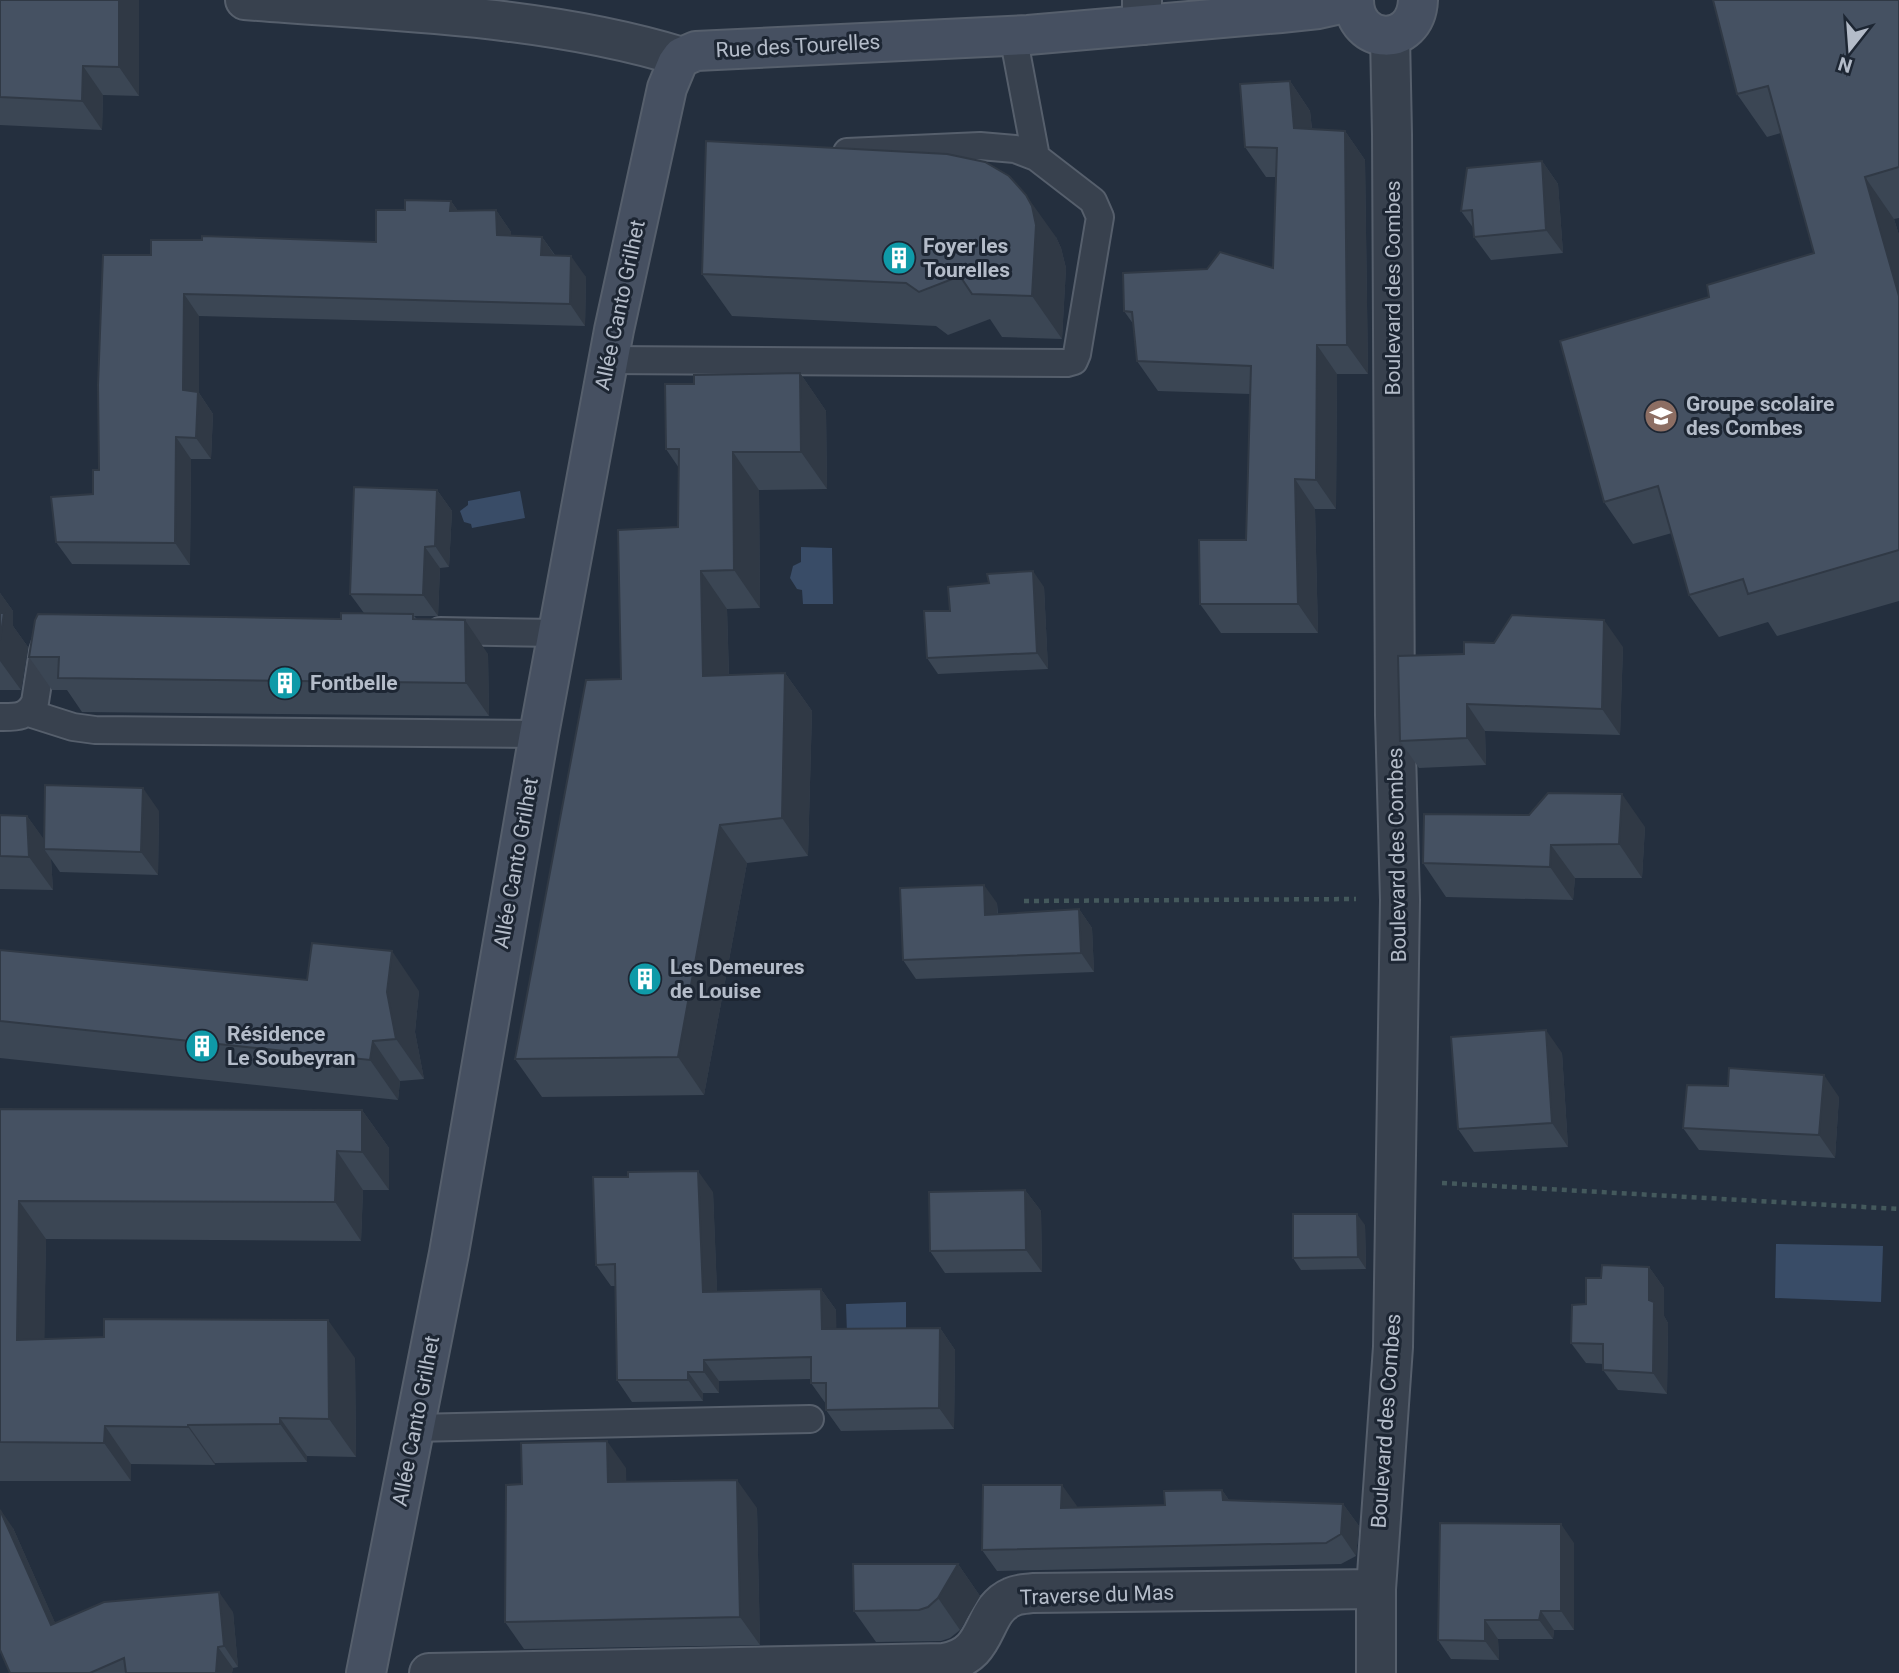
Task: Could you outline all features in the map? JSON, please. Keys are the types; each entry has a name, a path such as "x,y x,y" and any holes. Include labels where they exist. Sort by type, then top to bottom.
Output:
{"street":[{"name":"Rue des Tourelles","path":"245,0 487,20 594,36 682,57 696,51 1013,35 1142,12 1281,13 1354,1"},
{"path":"1354,1 1357,19 1363,27 1371,33 1390,36 1399,33 1414,20 1418,0"},
{"name":"Boulevard des Combes","path":"1376,1673 1376,1588 1393,1347 1400,900 1395,715 1390,36"},
{"name":"Allée Canto Grilhet","path":"366,1673 449,1253 538,734 608,360 662,110 673,72 682,57"},
{"name":"Traverse du Mas","path":"429,1673 944,1663 960,1660 969,1654 994,1613 1003,1602 1013,1596 1033,1593 1376,1588"}],"lane":[{"path":"1013,35 1036,157"},
{"path":"608,360 1074,361 1100,216 1093,201 1036,157 1015,149 980,146 829,152"},
{"path":"29,713 35,702 43,651 48,637 56,628 65,626"},
{"path":"420,631 557,633"},
{"path":"0,717 29,713 74,727 94,730 538,734"},
{"path":"414,1428 810,1419"}],"path":[{"path":"1024,901 1400,900"},
{"path":"1397,1181 1899,1209"}],"water":[{"path":"520,491 525,518 472,528 471,524 464,522 460,511 468,505 468,501"},
{"path":"801,547 832,548 833,604 803,604 802,590 797,589 790,578 793,566 801,562"},
{"path":"1776,1244 1883,1246 1881,1302 1775,1298"},
{"path":"906,1302 906,1332 847,1334 846,1304"}],"building":[{"path":"0,0 119,0 119,67 83,66 82,101 0,97"},
{"path":"1713,0 1899,0 1899,167 1865,177 1899,296 1899,550 1748,594 1743,579 1689,595 1658,486 1604,502 1560,341 1709,297 1707,285 1814,253 1768,86 1737,94"},
{"path":"1290,81 1294,128 1345,131 1347,345 1317,345 1316,480 1295,479 1298,604 1200,604 1199,540 1246,540 1251,366 1137,361 1132,312 1124,311 1123,273 1207,269 1220,252 1273,268 1277,148 1245,147 1240,84"},
{"name":"Foyer les Tourelles","path":"706,141 947,154 985,162 1009,176 1032,206 1036,225 1032,296 972,294 960,276 919,292 906,283 702,274"},
{"path":"1542,161 1546,230 1474,237 1472,210 1461,211 1467,168"},
{"path":"405,200 451,201 450,211 496,210 497,235 542,237 541,255 571,256 570,304 184,294 183,390 198,392 196,438 176,437 175,543 56,542 51,497 93,494 93,470 99,470 98,385 103,255 151,255 151,240 202,240 202,236 376,242 376,210 405,210"},
{"path":"800,373 801,452 733,452 734,570 701,571 703,676 785,673 782,818 720,825 678,1057 515,1059 586,680 621,679 618,530 678,527 679,449 666,449 665,384 694,384 694,375"},
{"path":"354,487 437,490 435,546 425,547 423,595 350,594"},
{"path":"1033,571 1037,653 927,658 924,611 950,611 948,587 989,583 987,574"},
{"path":"0,613 4,613 0,640"},
{"path":"341,613 413,614 413,619 465,620 466,683 58,678 59,657 29,657 38,614 341,619"},
{"path":"1512,615 1604,620 1602,709 1467,704 1467,738 1400,741 1398,656 1464,654 1464,642 1494,643"},
{"path":"45,785 143,788 141,852 44,849"},
{"path":"1548,793 1622,794 1619,844 1551,845 1550,867 1423,863 1424,814 1529,815"},
{"path":"0,815 27,816 29,857 0,856"},
{"path":"984,885 985,915 1079,909 1081,953 903,960 900,888"},
{"path":"312,943 392,951 387,992 396,1039 373,1041 370,1060 0,1021 0,950 307,980"},
{"path":"1546,1030 1552,1123 1458,1129 1451,1037"},
{"path":"1729,1068 1824,1075 1819,1135 1683,1128 1687,1085 1728,1086"},
{"path":"0,1109 362,1110 362,1152 337,1151 335,1202 19,1201 17,1340 104,1337 104,1319 328,1320 329,1419 280,1418 280,1424 188,1427 105,1426 104,1443 0,1442"},
{"path":"698,1171 703,1292 821,1289 822,1329 940,1328 939,1408 826,1410 826,1383 811,1383 811,1357 704,1360 704,1372 688,1372 688,1380 617,1380 615,1264 596,1265 593,1177 628,1177 628,1172"},
{"path":"1025,1190 1026,1250 930,1251 929,1192"},
{"path":"1293,1214 1357,1214 1358,1257 1293,1258"},
{"path":"1602,1265 1649,1267 1649,1300 1654,1302 1653,1373 1603,1370 1603,1344 1571,1343 1572,1305 1586,1304 1586,1278 1601,1278"},
{"path":"607,1441 608,1482 737,1480 740,1617 505,1622 506,1485 522,1484 521,1443"},
{"path":"983,1485 1062,1485 1061,1508 1165,1505 1164,1491 1222,1490 1223,1500 1343,1504 1341,1534 1326,1543 982,1550"},
{"path":"0,1510 51,1625 104,1602 219,1592 224,1646 218,1647 216,1673 126,1673 124,1658 90,1673 10,1673 0,1650"},
{"path":"1440,1523 1561,1524 1561,1611 1541,1611 1539,1620 1485,1620 1485,1641 1438,1640"},
{"path":"853,1564 958,1564 938,1598 928,1607 919,1610 854,1611"}],"place":[{"name":"Foyer les Tourelles","path":"899,258"},
{"name":"Groupe scolaire des Combes","path":"1661,416"},
{"name":"Fontbelle","path":"285,683"},
{"name":"Les Demeures de Louise","path":"645,979"},
{"name":"Résidence Le Soubeyran","path":"202,1046"}]}
